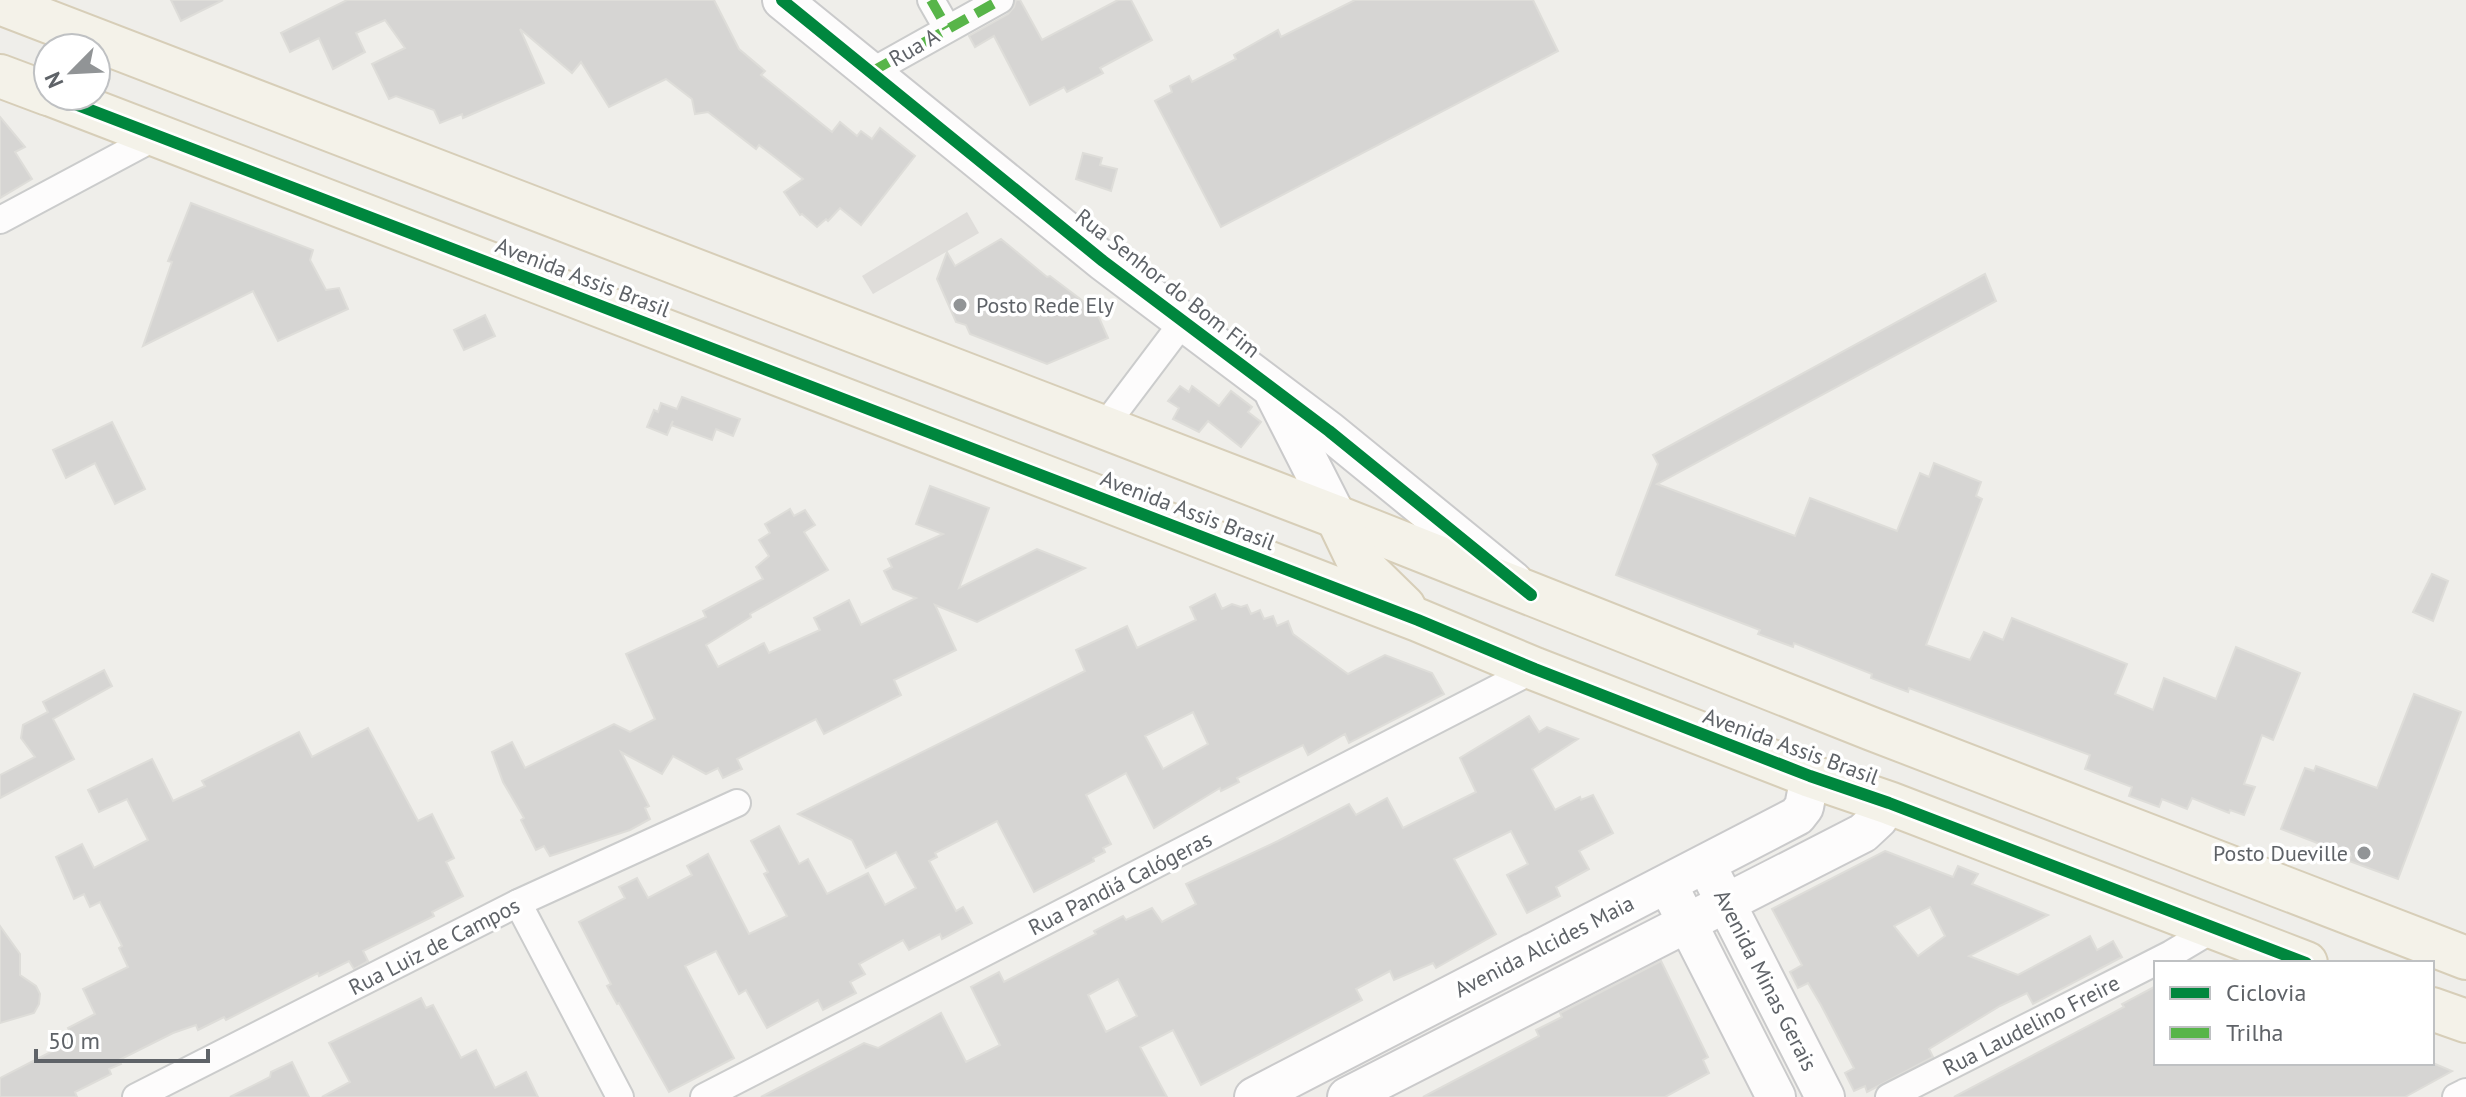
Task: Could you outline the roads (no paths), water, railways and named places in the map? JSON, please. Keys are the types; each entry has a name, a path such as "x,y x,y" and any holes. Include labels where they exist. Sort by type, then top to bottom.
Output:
{"main road":[{"name":"Avenida Assis Brasil","path":"0,3 1337,517 1872,729 2466,958"},
{"path":"0,76 32,88"},
{"name":"Avenida Assis Brasil","path":"97,112 1418,620 1810,776 1889,803 2301,961"},
{"path":"1337,517 1359,563 1418,620"},
{"path":"1872,729 1889,803"},
{"path":"2434,1010 2466,1021"}],"street":[{"name":"Rua Senhor do Bom Fim","path":"782,0 1103,261 1329,431 1531,595"},
{"path":"931,0 947,28"},
{"name":"Rua A","path":"871,72 1000,0"},
{"path":"0,220 159,135"},
{"path":"1103,428 1183,322"},
{"name":"Rua Senhor do Bom Fim","path":"1272,389 1337,517"},
{"name":"Rua Pandiá Calógeras","path":"704,1097 1535,669"},
{"name":"Avenida Alcides Maia","path":"1254,1097 1797,816 1804,807 1810,776"},
{"name":"Rua Luiz de Campos","path":"136,1097 518,903 737,803"},
{"name":"Avenida Alcides Maia","path":"1347,1097 1863,833 1889,803"},
{"name":"Avenida Minas Gerais","path":"1706,863 1825,1097"},
{"name":"Avenida Minas Gerais","path":"1667,882 1776,1097"},
{"path":"518,903 620,1097"},
{"name":"Rua Laudelino Freire","path":"1889,1097 2213,929"},
{"path":"2456,1097 2466,1092"}],"place":[{"name":"Posto Rede Ely","path":"960,305"},
{"name":"Posto Dueville","path":"2364,853"}]}
